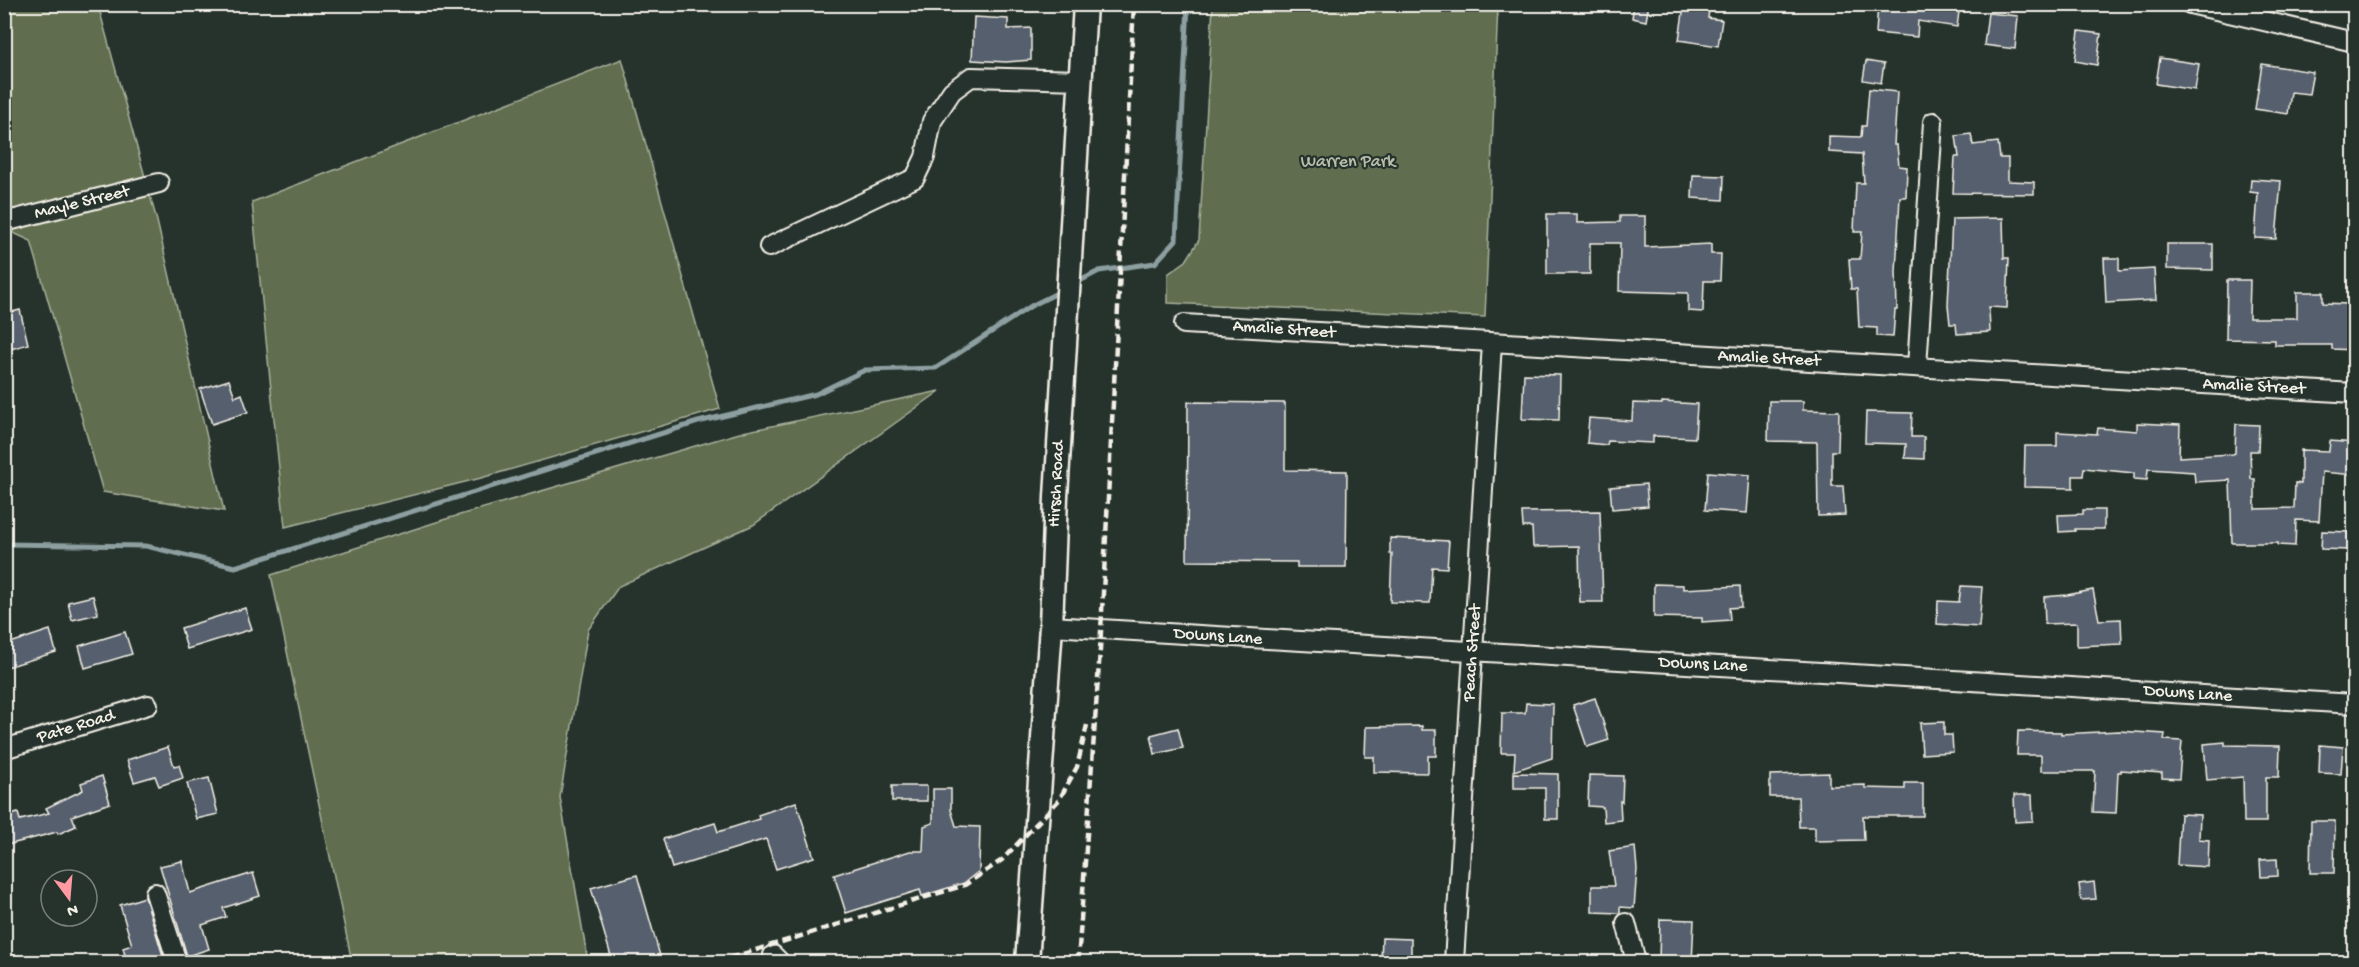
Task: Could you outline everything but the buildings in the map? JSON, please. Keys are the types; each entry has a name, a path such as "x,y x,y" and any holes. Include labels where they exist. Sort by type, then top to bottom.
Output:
{"main road":[{"name":"Hirsch Road","path":"1027,963 1051,626 1056,497 1085,4"}],"street":[{"path":"2190,4 2355,42"},
{"path":"769,247 915,178 925,157 932,121 952,91 971,77 1080,80"},
{"path":"1917,367 1933,123"},
{"name":"Mayle Street","path":"4,222 159,183"},
{"name":"Amalie Street","path":"1184,324 2355,393"},
{"name":"Peach Street","path":"1454,963 1492,343"},
{"name":"Downs Lane","path":"1051,626 2355,704"},
{"name":"Pate Road","path":"4,749 148,705"},
{"path":"155,893 177,963"},
{"path":"1626,923 1636,963"}],"green space":[{"path":"4,5 98,5 157,221 224,511 103,492 31,241 5,229"},
{"name":"Warren Park","path":"1213,5 1498,5 1485,317 1168,303 1168,274 1186,261 1199,240"},
{"path":"622,59 720,409 481,478 285,527 252,202"},
{"path":"940,391 753,525 619,586 588,630 560,797 588,962 352,962 271,575 446,519 743,432"}],"waterway":[{"path":"1076,283 1099,271 1155,263 1176,240 1188,4"},
{"path":"4,544 146,546 235,567 698,422 816,394 865,370 936,368 1031,306 1063,290"}],"railway":[{"path":"1078,962 1100,650 1134,4"},
{"path":"717,962 965,885 1002,860 1059,800 1077,767 1087,725"}]}
